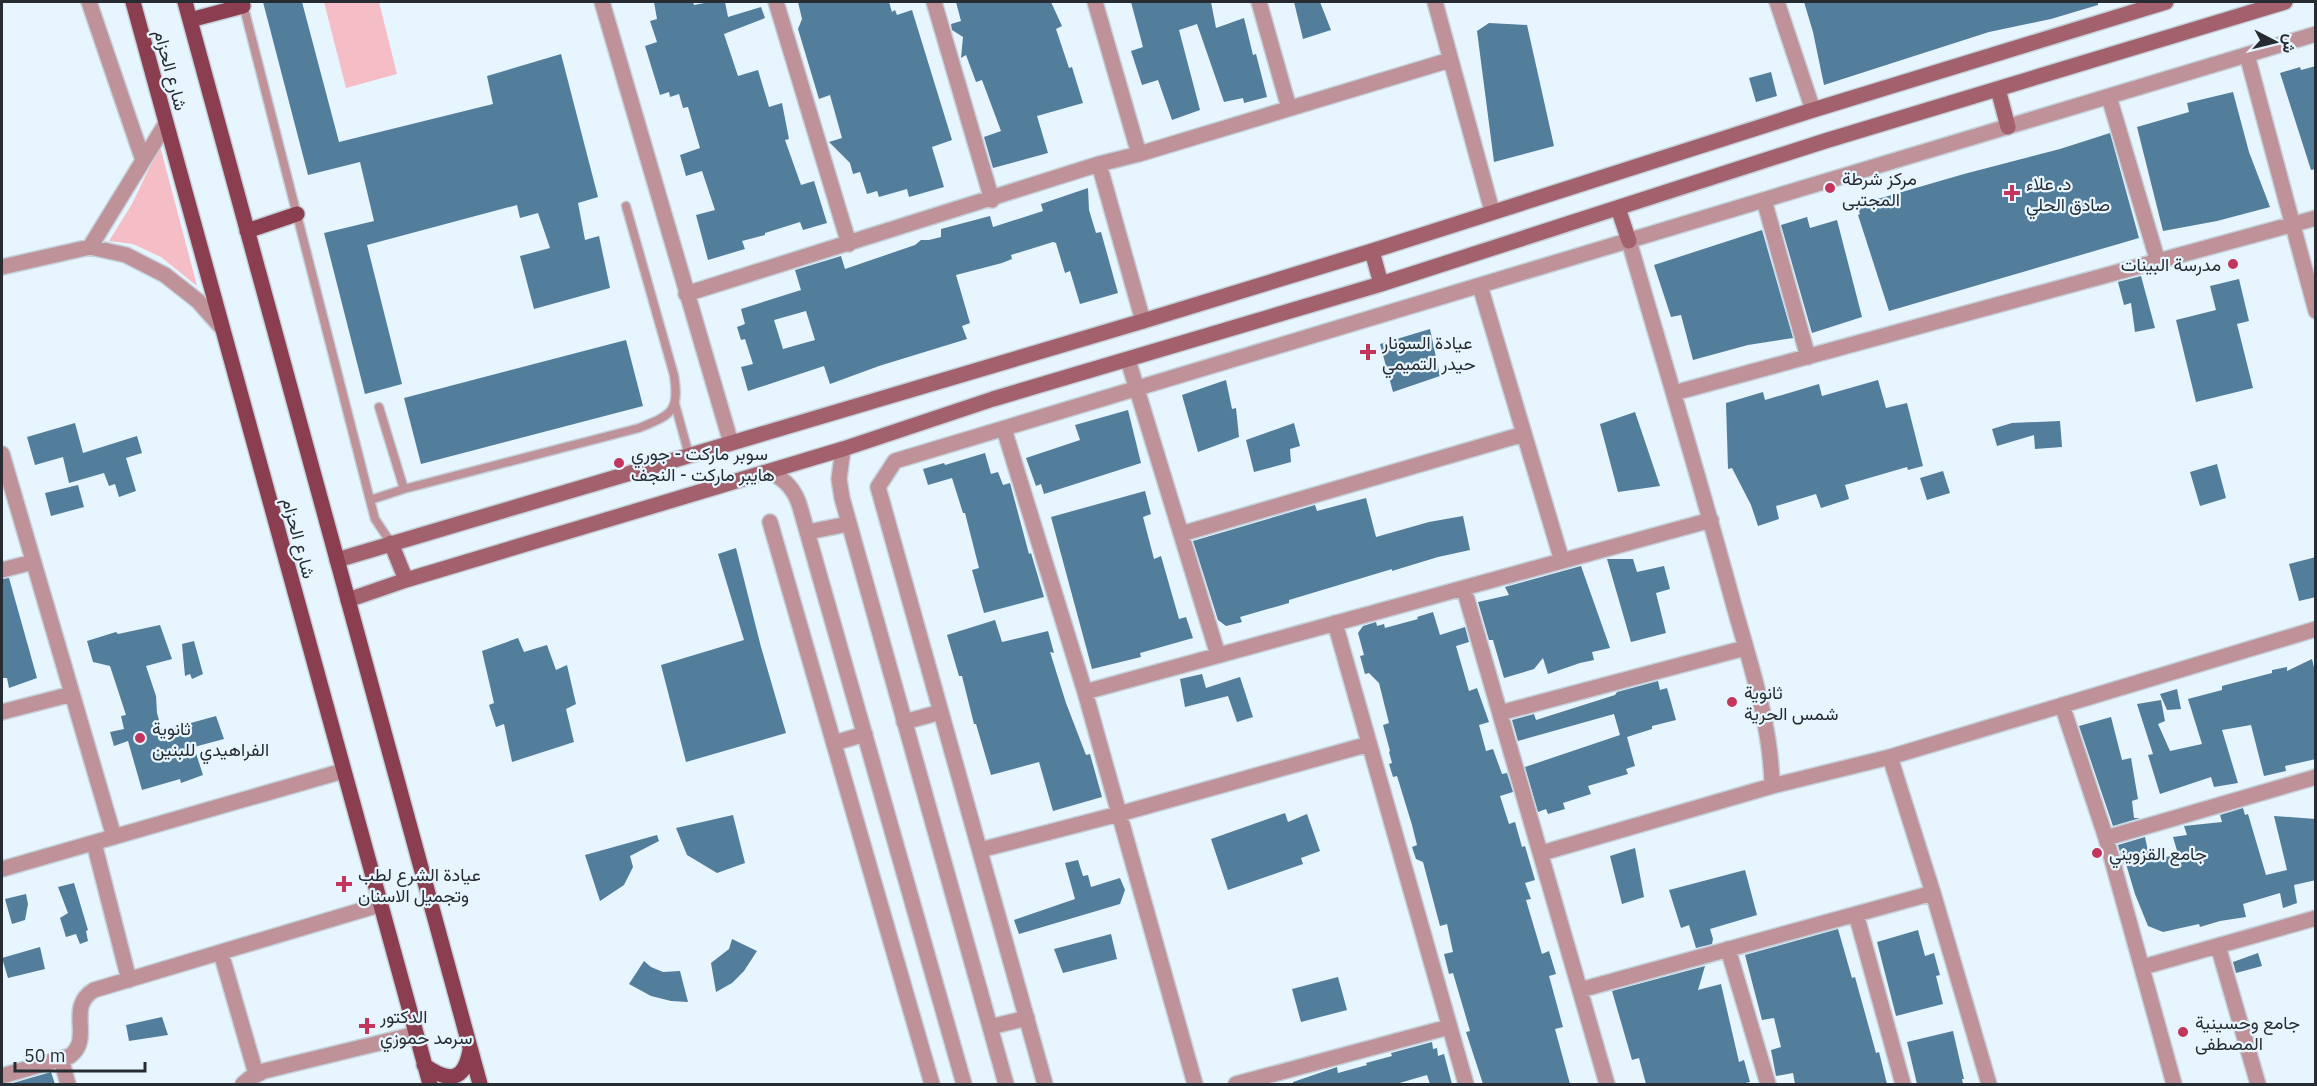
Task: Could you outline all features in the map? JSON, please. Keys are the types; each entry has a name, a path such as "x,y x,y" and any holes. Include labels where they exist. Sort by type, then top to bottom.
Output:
{"main road":[{"name":"شارع الحزام","path":"133,2 430,1084"},
{"name":"شارع الحزام","path":"184,2 480,1084"},
{"path":"337,560 1143,321 1372,251 1813,110 2166,2"},
{"path":"348,600 406,580 770,472 993,399 1381,284 1825,141 2285,2"},
{"path":"190,20 243,4"},
{"path":"1998,89 2008,127"},
{"path":"1618,208 1629,241"},
{"path":"247,231 297,214"},
{"path":"1372,251 1381,284"},
{"path":"391,543 406,580"},
{"path":"424,1065 441,1076 458,1075 467,1063 470,1048"}],"street":[{"path":"89,2 143,160"},
{"path":"602,2 731,443"},
{"path":"776,2 849,244"},
{"path":"934,2 992,200"},
{"path":"1095,2 1139,154"},
{"path":"1259,2 1289,108"},
{"path":"1435,2 1492,211"},
{"path":"1777,2 1813,110"},
{"path":"1045,1084 878,487 895,461 2316,34"},
{"path":"2247,55 2316,311"},
{"path":"686,294 992,200 1099,164 1450,60"},
{"path":"2109,97 2158,262"},
{"path":"90,247 165,124"},
{"path":"1099,164 1143,321"},
{"path":"1764,200 1808,357"},
{"path":"1674,393 2316,218"},
{"path":"1629,241 1711,520 1764,716 1772,753 1772,786"},
{"path":"2,267 90,247 126,255 165,275 198,302 221,327"},
{"path":"1480,286 1562,561"},
{"path":"1128,360 1218,655"},
{"path":"1004,429 1085,692 1195,1084"},
{"path":"1181,534 1524,434"},
{"path":"843,449 839,479 848,524 1006,1084"},
{"path":"2,454 114,837"},
{"path":"770,472 780,477 796,495 808,532 964,1084"},
{"path":"1085,692 1711,520"},
{"path":"770,522 932,1084"},
{"path":"808,532 848,524"},
{"path":"2,570 33,562"},
{"path":"1464,589 1607,1084"},
{"path":"1335,623 1466,1084"},
{"path":"1542,854 1772,786 1890,757 2316,629"},
{"path":"1500,713 1745,648"},
{"path":"2,712 72,694"},
{"path":"2062,705 2106,838 2174,1084"},
{"path":"904,722 941,712"},
{"path":"834,743 865,734"},
{"path":"980,850 1119,814 1369,744"},
{"path":"1890,757 1934,893 1989,1084"},
{"path":"2,870 343,771"},
{"path":"2106,838 2316,777"},
{"path":"94,843 129,980"},
{"path":"1580,990 1934,893"},
{"path":"2,1076 70,1056 80,1044 80,1008 85,998 94,990 379,905"},
{"path":"1856,914 1903,1084"},
{"path":"2143,967 2316,918"},
{"path":"2218,946 2258,1084"},
{"path":"1728,950 1768,1084"},
{"path":"221,953 256,1074"},
{"path":"990,1028 1027,1018"},
{"path":"1236,1084 1449,1027"},
{"path":"243,1084 256,1074 416,1034"},
{"path":"61,1059 68,1084"}],"lane":[{"path":"243,4 370,500 378,525 391,543"},
{"path":"626,206 674,375 675,404 689,455"},
{"path":"370,500 404,489 639,428 666,417 675,404"},
{"path":"379,407 404,489"}],"shaded area":[{"path":"324,2 379,2 397,74 346,88"},
{"path":"160,146 197,286 161,257 133,244 109,241 132,204"}],"building":[{"path":"263,2 302,2 339,142 493,104 487,76 561,54 598,197 578,203 585,240 599,236 610,288 534,309 520,256 550,248 538,213 520,218 517,205 367,245 402,384 365,394 324,233 374,221 360,162 308,175"},
{"path":"654,2 693,2 694,5 725,2 728,17 761,7 765,18 724,34 738,76 758,70 769,107 782,103 789,139 785,140 801,185 814,181 827,223 803,230 800,222 742,241 745,249 708,260 696,215 715,210 702,171 686,176 680,155 700,148 688,107 683,108 679,94 670,97 669,92 660,95 645,46 657,42 650,21 657,19"},
{"path":"798,2 889,2 892,12 895,10 897,15 912,10 952,140 932,147 944,187 909,197 907,189 879,197 877,191 867,194 860,172 853,174 850,163 829,142 842,138 830,95 819,99 798,29 802,19"},
{"path":"956,2 1051,2 1062,26 1056,29 1069,68 1072,67 1083,103 1037,116 1048,153 993,168 984,137 1001,131 982,80 976,82 966,55 961,58 963,37 952,30 951,24 961,21"},
{"path":"1131,2 1211,2 1216,28 1244,18 1267,97 1244,103 1243,98 1224,102 1197,24 1179,30 1200,110 1172,120 1158,80 1142,85 1131,51 1143,47"},
{"path":"1294,2 1320,2 1331,30 1303,39"},
{"path":"1804,2 2098,2 2098,5 2051,19 1989,32 1824,85"},
{"path":"1489,23 1527,25 1554,146 1494,162 1477,31"},
{"path":"2316,66 2316,169 2311,170 2280,73 2300,67 2301,70"},
{"path":"1771,72 1777,96 1756,102 1749,78"},
{"path":"2233,92 2249,152 2270,207 2217,221 2163,231 2137,127 2189,112 2187,103"},
{"path":"2110,133 2139,238 1889,311 1858,215 1860,214 1857,205"},
{"path":"1088,188 1089,210 1096,233 1101,232 1118,293 1080,304 1070,271 1065,273 1056,243 1053,242 1011,255 1012,259 1002,263 956,275 970,323 962,326 967,339 879,366 830,384 824,366 748,391 741,367 753,364 745,339 741,340 737,327 745,324 741,309 801,290 795,270 841,256 845,269 915,245 921,240 941,237 941,229 990,216 993,227 1043,211 1041,204","holes":["806,311 815,340 783,349 774,320"]},
{"path":"1807,217 1810,228 1837,220 1862,317 1812,333 1781,225"},
{"path":"1762,230 1793,338 1748,345 1693,360 1681,315 1671,317 1654,265"},
{"path":"2141,276 2155,328 2135,332 2131,303 2124,305 2118,282"},
{"path":"2239,279 2249,321 2237,324 2253,388 2196,402 2176,320 2216,310 2210,286"},
{"path":"1430,329 1440,376 1393,392 1380,344"},
{"path":"626,340 643,406 421,464 404,398"},
{"path":"1226,380 1232,409 1236,408 1239,437 1198,452 1182,395"},
{"path":"1878,380 1886,408 1907,403 1923,466 1908,470 1907,467 1845,485 1849,499 1821,508 1816,494 1776,506 1779,519 1758,526 1751,505 1732,468 1728,469 1726,403 1763,392 1765,400 1819,384 1822,396"},
{"path":"1128,410 1141,463 1044,494 1041,484 1036,486 1026,458 1080,440 1075,425"},
{"path":"1635,412 1660,486 1618,492 1600,424"},
{"path":"2060,421 2062,447 2035,449 2034,435 1997,446 1992,429 2012,423"},
{"path":"75,423 83,453 137,436 142,453 126,458 136,491 119,497 115,484 109,486 104,473 69,483 63,457 35,465 27,437"},
{"path":"1294,423 1300,446 1290,449 1291,462 1254,472 1246,440"},
{"path":"985,453 991,474 998,472 1003,485 1010,483 1029,554 1031,553 1044,597 984,613 972,570 979,568 965,513 963,513 952,478 928,485 923,469"},
{"path":"2217,464 2226,498 2200,506 2190,472"},
{"path":"1943,471 1950,493 1927,500 1920,478"},
{"path":"78,485 84,507 51,516 45,493"},
{"path":"1145,491 1151,514 1143,517 1154,559 1161,556 1179,619 1186,617 1193,638 1140,653 1141,657 1092,669 1051,517"},
{"path":"1366,498 1376,537 1429,522 1463,516 1470,550 1392,571 1392,569 1289,600 1289,603 1240,617 1242,622 1226,626 1218,620 1193,541 1315,505 1317,511"},
{"path":"736,548 786,733 686,762 661,665 744,640 718,554"},
{"path":"2316,557 2316,597 2299,601 2289,564"},
{"path":"1607,559 1633,559 1637,572 1664,566 1670,589 1656,593 1666,633 1631,642"},
{"path":"1581,566 1610,648 1592,652 1594,660 1548,674 1543,658 1534,669 1504,678 1493,640 1489,640 1478,602 1509,595 1505,587"},
{"path":"9,578 37,678 9,688 7,678 2,678 2,579"},
{"path":"1433,612 1440,635 1465,627 1469,642 1456,646 1469,691 1477,688 1489,722 1479,725 1486,751 1493,749 1502,774 1507,773 1513,792 1500,796 1509,824 1515,822 1522,847 1525,846 1535,880 1525,883 1531,899 1526,900 1542,954 1549,951 1556,974 1549,976 1563,1027 1555,1029 1570,1084 1483,1084 1466,1032 1470,1031 1453,973 1449,974 1444,954 1453,952 1447,924 1440,926 1423,862 1416,859 1412,847 1417,845 1412,825 1397,776 1393,777 1389,764 1392,763 1383,725 1389,723 1379,683 1369,673 1365,674 1360,656 1364,655 1358,633 1363,626 1376,622 1377,626 1384,624 1385,628 1418,619 1417,617"},
{"path":"995,620 1002,642 1048,631 1054,653 1050,652 1066,703 1086,755 1090,754 1102,797 1053,811 1039,762 991,775 976,724 974,724 962,676 959,676 947,635"},
{"path":"160,625 172,659 146,666 156,696 157,713 162,731 216,716 224,739 194,747 203,775 181,783 180,779 142,790 128,741 114,746 110,732 124,729 121,716 126,715 110,666 93,662 87,641 116,632 118,634"},
{"path":"518,638 524,652 547,645 556,670 567,665 576,704 566,709 574,742 512,762 504,724 496,727 489,705 494,703 482,651"},
{"path":"194,641 203,674 192,679 190,674 185,676 182,644"},
{"path":"2312,659 2316,676 2316,759 2285,766 2286,771 2264,776 2251,725 2222,730 2238,783 2214,787 2211,777 2160,794 2148,755 2153,754 2137,704 2161,700 2165,721 2158,724 2170,751 2202,744 2188,699 2222,690 2222,686 2272,673 2272,670 2287,667 2287,671"},
{"path":"1202,674 1206,688 1240,677 1253,717 1237,722 1228,696 1185,707 1180,679"},
{"path":"1658,681 1660,690 1667,688 1676,720 1652,726 1652,729 1627,737 1635,766 1626,769 1628,774 1588,786 1591,794 1563,803 1565,809 1548,814 1546,809 1538,812 1525,767 1620,735 1614,714 1518,741 1512,720 1534,714 1536,720 1615,695 1617,692"},
{"path":"2177,689 2181,709 2167,710 2160,694"},
{"path":"2111,717 2122,760 2131,758 2138,799 2132,801 2134,818 2140,818 2113,826 2079,726"},
{"path":"2243,808 2245,815 2248,814 2266,875 2287,870 2274,816 2316,819 2316,880 2294,885 2297,903 2283,908 2280,893 2243,904 2246,917 2163,932 2148,926 2118,845 2145,837 2150,861 2178,854 2173,837 2187,835 2184,826 2222,822 2220,815"},
{"path":"1285,813 1288,822 1307,814 1320,851 1301,858 1303,864 1228,890 1211,839"},
{"path":"733,815 745,863 717,873 687,855 676,828"},
{"path":"657,835 659,841 630,856 633,867 624,885 600,901 585,855"},
{"path":"1635,848 1644,897 1622,904 1610,856"},
{"path":"1078,860 1083,876 1088,875 1091,887 1120,878 1125,890 1120,904 1019,934 1014,920 1075,899 1065,863"},
{"path":"1745,870 1757,915 1710,929 1712,944 1696,948 1689,925 1681,928 1669,890"},
{"path":"74,883 88,930 86,931 88,941 80,944 76,934 66,937 60,918 68,913 58,887"},
{"path":"26,894 28,904 25,920 12,924 5,899"},
{"path":"1838,929 1852,978 1855,977 1876,1053 1879,1052 1887,1084 1795,1084 1793,1073 1776,1076 1771,1050 1781,1047 1774,1018 1762,1020 1745,955"},
{"path":"1918,930 1925,956 1934,953 1940,975 1936,976 1943,1004 1896,1016 1877,942"},
{"path":"1111,934 1117,959 1063,973 1054,949"},
{"path":"732,939 757,951 744,971 732,983 716,992 711,963 729,949"},
{"path":"40,947 45,969 8,978 2,958"},
{"path":"2258,953 2262,966 2236,973 2233,962"},
{"path":"644,961 663,972 680,971 688,1002 651,996 629,984"},
{"path":"1705,966 1698,990 1721,984 1739,1062 1744,1060 1750,1082 1741,1084 1646,1084 1639,1058 1632,1060 1612,991"},
{"path":"1338,977 1347,1010 1301,1022 1292,989"},
{"path":"162,1017 168,1035 129,1041 126,1025"},
{"path":"1953,1031 1964,1079 1962,1079 1963,1084 1917,1084 1907,1042"},
{"path":"1432,1042 1433,1049 1437,1048 1438,1056 1444,1054 1452,1084 1430,1084 1427,1075 1396,1084 1293,1084 1293,1082 1337,1067 1338,1073 1392,1056 1391,1053"},
{"path":"51,1072 55,1084 13,1084 13,1083"}],"place":[{"name":"مركز شرطة المجتبى","path":"1830,188"},
{"name":"د. علاء صادق الحلي","path":"2012,193"},
{"name":"مدرسة البينات","path":"2233,264"},
{"name":"عيادة السونار حيدر التميمي","path":"1368,352"},
{"name":"سوبر ماركت - جوري هايبر ماركت - النجف","path":"619,463"},
{"name":"ثانوية شمس الحرية","path":"1732,702"},
{"name":"ثانوية الفراهيدي للبنين","path":"140,738"},
{"name":"جامع القزويني","path":"2097,853"},
{"name":"عيادة الشرع لطب وتجميل الاسنان","path":"344,884"},
{"name":"الدكتور سرمد حموزي","path":"367,1026"},
{"name":"جامع وحسينية المصطفى","path":"2183,1032"}]}
